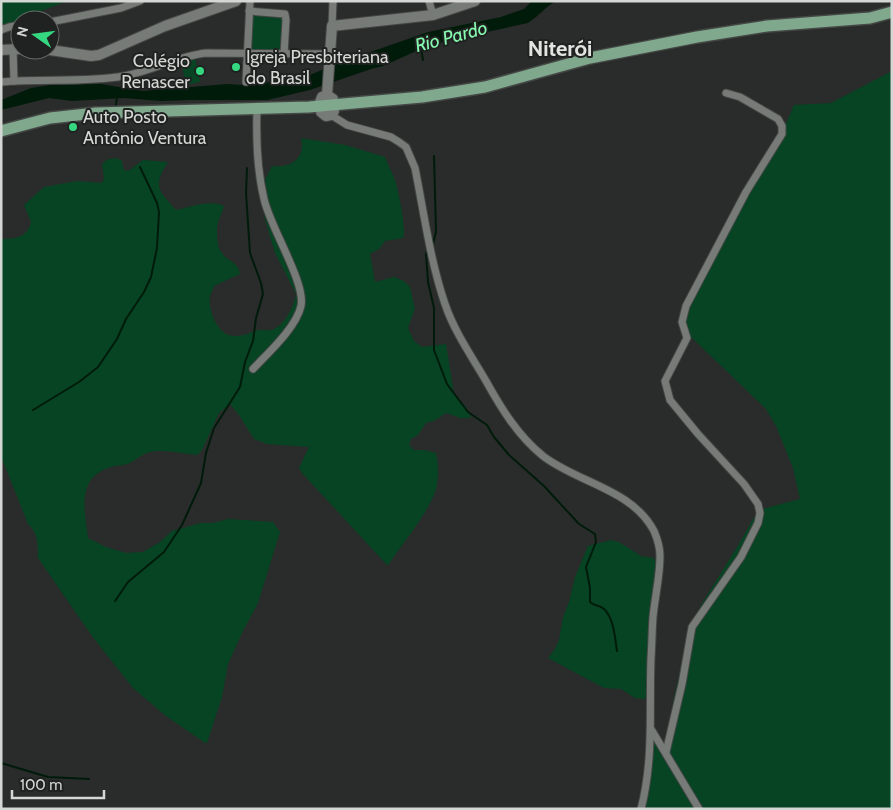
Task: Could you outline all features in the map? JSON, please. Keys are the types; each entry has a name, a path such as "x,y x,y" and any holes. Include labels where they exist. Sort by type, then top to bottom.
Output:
{"main road":[{"path":"1,131 48,119 80,114 257,109 422,97 485,87 590,58 697,37 767,26 870,18 892,12"},
{"path":"290,107 312,102 326,103"}],"street":[{"path":"60,20 121,8 140,1"},
{"path":"60,51 91,56 99,55 165,26 236,1"},
{"path":"246,82 250,1"},
{"path":"333,1 326,103 347,125 391,138 406,147 415,168 429,240 446,306 494,396 515,428 543,456 564,470 616,495 636,508 648,521 655,533 660,554 659,578 652,626 650,669 651,729 648,768 641,809"},
{"path":"429,1 433,15"},
{"path":"332,26 433,15 475,1"},
{"path":"249,11 285,14 284,54"},
{"path":"1,82 126,76 198,54 284,54 330,59"},
{"path":"14,81 16,60"},
{"path":"666,752 682,684 692,627 741,557 758,523 760,513 758,504 744,484 670,400 665,381 687,338 682,322 686,306 746,192 766,163 782,134 782,126 778,119 740,97 726,93"},
{"path":"253,369 296,319 301,305 296,278 270,220 264,201 258,156 257,109"},
{"path":"651,729 699,809"}],"green space":[{"path":"1,1 67,1 44,10 10,10 10,23 1,27"},
{"path":"252,14 283,16 281,50 250,50"},
{"path":"195,58 200,82 186,85 181,61"},
{"path":"892,71 892,809 640,809 645,772 646,738 648,736 662,743 666,741 674,696 690,630 701,605 758,510 800,499 793,468 776,426 766,409 692,338 679,322 783,131 794,105 831,103"},
{"path":"301,138 345,145 385,157 396,185 402,210 404,234 403,238 385,241 379,249 370,254 375,282 394,277 404,281 410,287 415,309 408,328 414,341 422,347 446,344 454,394 466,407 471,418 460,418 446,413 434,421 426,423 418,435 411,439 409,445 414,450 436,453 438,480 434,495 424,513 387,565 302,473 299,468 309,447 267,444 254,439 230,404 219,413 202,450 197,455 165,451 153,452 144,454 132,462 102,470 94,477 88,485 85,494 88,538 106,547 126,553 143,552 160,542 172,531 201,523 213,523 228,519 273,522 280,532 258,603 228,664 222,697 207,743 205,743 166,716 133,688 92,636 38,558 36,535 28,524 1,456 1,239 16,238 27,231 31,222 24,205 44,187 77,181 102,183 104,178 102,164 112,158 122,161 125,171 130,170 143,160 168,162 159,183 165,198 176,210 207,203 224,206 217,226 218,245 224,256 237,266 240,274 214,286 210,296 210,307 220,329 224,333 233,336 257,330 271,330 284,321 296,294 275,253 264,216 268,199 265,180 272,166 290,164 299,157 302,145"},
{"path":"611,540 619,542 641,556 654,558 656,562 649,616 648,697 643,699 635,698 621,689 604,688 548,658 559,640 563,617 575,577 588,546"}],"water":[{"name":"Rio Pardo","path":"532,1 556,1 528,23 450,40 423,48 383,66 310,90 267,100 161,101 124,98 72,101 49,98 1,110 1,100 31,88 51,85 101,84 143,91 292,80 428,32 501,17 524,9"}],"waterway":[{"name":"Rio Pardo","path":"421,48 423,60"},
{"path":"116,105 117,97"},
{"path":"433,244 436,232 434,156"},
{"path":"33,410 79,382 98,367 117,339 126,319 144,292 151,277 157,248 159,212 157,203 140,167"},
{"path":"115,601 128,582 164,552 182,525 201,483 206,453 214,428 240,387 245,362 253,341 256,318 263,294 250,253 246,193 247,168"},
{"path":"428,250 426,254 428,282 434,308 434,350 447,384 468,412 487,425 509,455 544,486 579,524 595,534 596,542 586,567 590,588 590,602 602,608 610,618 614,629 617,651"},
{"path":"1,763 48,777 89,779"}],"place":[{"name":"Igreja Presbiteriana do Brasil","path":"236,67"},
{"name":"Colégio Renascer","path":"200,71"},
{"name":"Auto Posto Antônio Ventura","path":"73,127"}],"district":[{"name":"Niterói","path":"560,48"}]}
